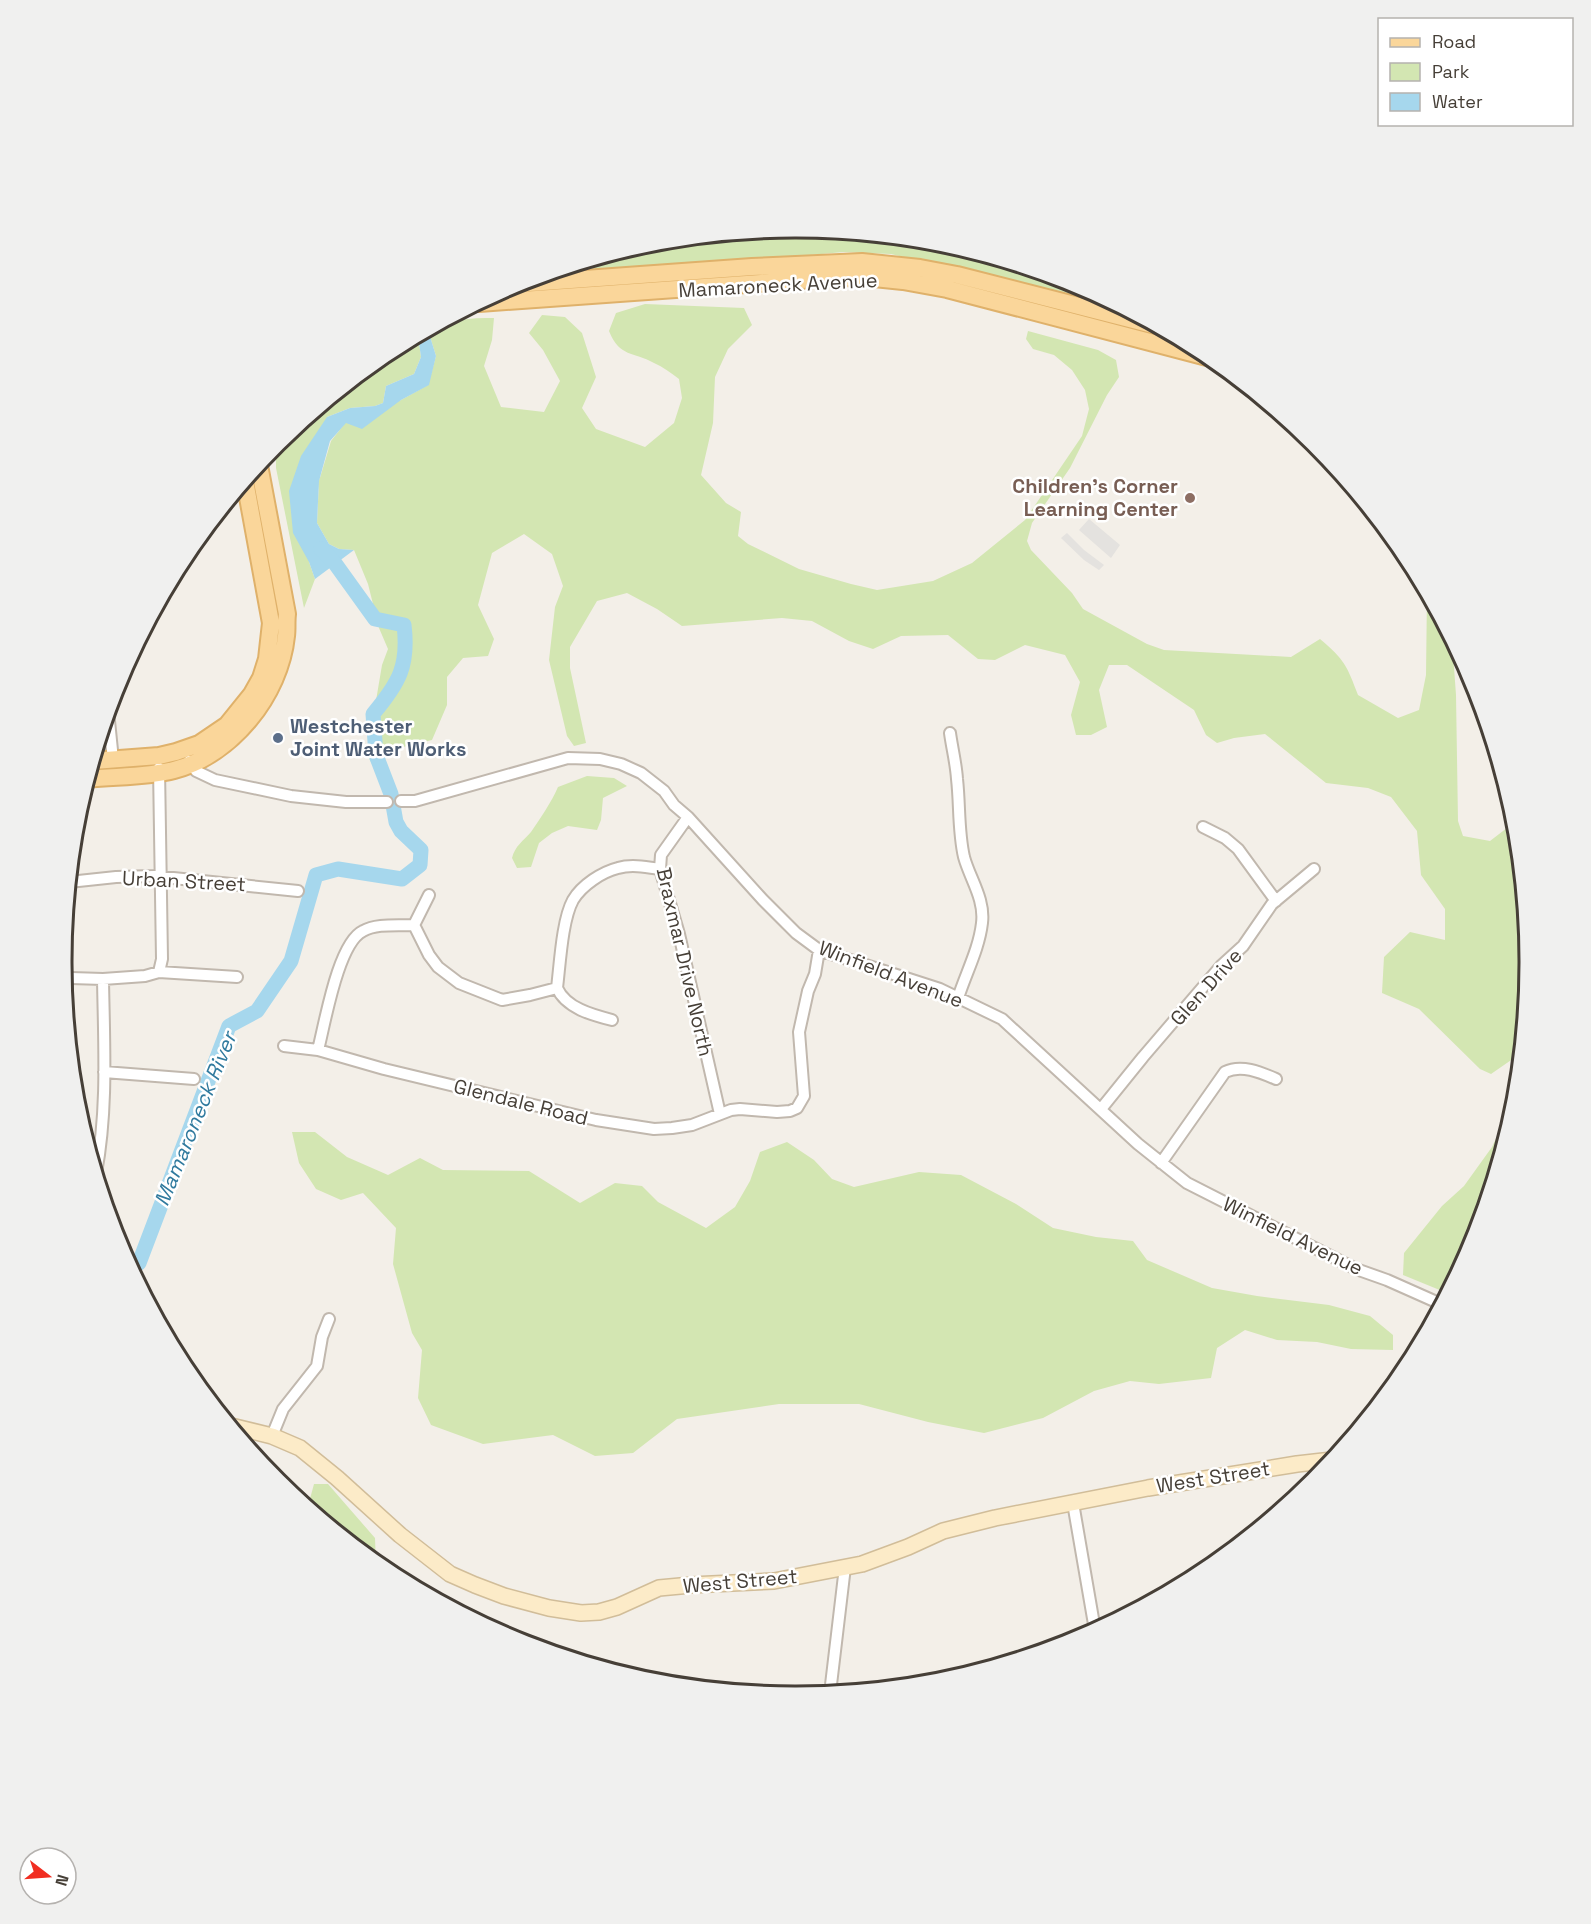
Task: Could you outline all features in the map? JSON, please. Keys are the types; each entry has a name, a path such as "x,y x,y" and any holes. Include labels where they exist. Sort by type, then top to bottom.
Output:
{"main road":[{"name":"Mamaroneck Avenue","path":"504,301 802,272 862,262 920,268 957,275 1124,317"},
{"name":"Mamaroneck Avenue","path":"549,283 802,272 844,278 874,278 947,289 1181,350"},
{"path":"97,776 188,757 227,742 244,726 273,681 286,638 287,614 261,475"},
{"path":"188,757 199,744 227,725 252,694 261,678 267,659 271,623 247,491"},
{"path":"101,761 159,764"}],"street":[{"path":"110,729 113,760"},
{"path":"950,733 957,775 959,827 964,857 981,902 982,921 979,941 958,998"},
{"path":"188,757 196,771 215,780 291,796 346,802 387,802"},
{"name":"Winfield Avenue","path":"401,801 415,801 568,758 600,759 621,764 641,773 664,791 674,805 688,817 796,933 819,950 940,989 1002,1019 1101,1110 1187,1183 1356,1269 1434,1301"},
{"path":"159,764 162,959 159,972"},
{"name":"Braxmar Drive North","path":"688,817 661,855 660,869 679,934 720,1114"},
{"path":"1203,827 1225,838 1238,849 1276,902"},
{"path":"612,1020 577,1008 561,996 557,988 566,924 573,901 585,885 618,868 636,866 660,869"},
{"name":"Glen Drive","path":"1101,1110 1214,975 1243,946 1276,902 1314,869"},
{"name":"Urban Street","path":"77,881 161,876 298,891"},
{"path":"414,925 429,895"},
{"path":"414,925 429,955 438,967 459,983 502,1000 557,988"},
{"path":"318,1050 339,969 344,954 353,939 362,931 373,928 414,925"},
{"name":"Glendale Road","path":"284,1046 318,1050 384,1069 606,1122 654,1129 692,1125 740,1109 790,1111 799,1106 804,1096 799,1032 808,992 815,974 819,950"},
{"path":"73,978 103,979 145,976 159,972 237,977"},
{"path":"99,1154 103,1122 103,979"},
{"path":"1161,1163 1225,1072 1242,1068 1276,1080"},
{"path":"104,1072 194,1079"},
{"path":"272,1436 283,1409 317,1366 322,1337 329,1319"},
{"name":"West Street","path":"244,1429 272,1436 300,1448 450,1574 504,1596 549,1608 581,1612 599,1612 617,1607 659,1588 774,1581 862,1564 943,1531 994,1518 1148,1488 1318,1462"},
{"path":"1073,1503 1093,1621"},
{"path":"831,1685 845,1567"}],"green space":[{"path":"796,238 843,240 937,252 983,263 1028,277 1087,301 891,254 843,252 580,272 654,252 701,245"},
{"path":"645,304 744,308 752,325 728,349 715,377 713,423 701,475 726,503 741,512 738,536 748,544 799,569 877,590 933,581 972,563 1025,520 1082,436 1089,409 1085,390 1072,370 1054,355 1033,349 1026,339 1028,331 1098,350 1116,360 1119,377 1107,395 1070,468 1032,523 1027,541 1031,550 1072,593 1083,609 1147,644 1164,650 1291,657 1320,639 1344,664 1358,695 1398,718 1419,710 1426,675 1427,609 1454,663 1458,821 1463,836 1490,841 1506,828 1513,868 1519,962 1512,1059 1491,1074 1480,1069 1419,1009 1382,993 1384,957 1410,932 1445,940 1445,909 1421,875 1417,831 1391,797 1368,788 1326,783 1265,734 1217,743 1206,735 1194,710 1127,665 1109,665 1099,690 1107,727 1091,735 1076,735 1071,715 1080,682 1065,655 1025,645 995,660 978,659 948,635 901,636 873,649 849,641 812,621 782,618 682,626 627,593 597,601 570,647 570,668 586,743 574,746 567,736 549,660 555,607 563,586 552,554 524,534 492,553 478,605 494,639 488,656 463,658 447,677 447,705 432,740 403,747 387,744 372,764 367,754 382,665 388,649 379,628 368,584 354,550 339,549 329,544 317,523 319,481 331,441 346,422 401,400 428,385 436,356 430,337 463,320 494,318 492,340 484,366 501,407 544,412 560,381 543,350 529,333 542,315 565,317 582,333 596,377 582,408 596,429 645,447 674,423 682,398 679,379 667,370 628,353 618,346 609,331 616,313"},
{"path":"419,344 421,357 414,374 386,386 383,403 350,408 327,417 309,562 315,579 304,608 276,459 318,418 355,388"},
{"path":"587,776 614,778 627,786 603,798 601,820 597,830 568,826 552,833 539,843 531,867 517,868 512,858 515,850 531,832 558,787"},
{"path":"292,1132 315,1132 347,1157 388,1175 420,1158 443,1170 529,1171 580,1203 615,1183 642,1186 658,1202 706,1228 735,1207 750,1181 760,1152 787,1142 814,1160 832,1179 854,1187 919,1172 961,1175 1016,1204 1053,1228 1096,1237 1133,1241 1147,1260 1212,1288 1329,1305 1370,1316 1393,1335 1393,1350 1351,1349 1317,1342 1277,1340 1245,1330 1217,1348 1211,1378 1159,1384 1130,1381 1094,1391 1043,1418 984,1433 928,1422 859,1404 779,1404 677,1419 633,1453 595,1456 553,1435 483,1444 431,1425 418,1398 422,1350 412,1333 393,1264 396,1228 363,1193 341,1200 316,1189 299,1163"},
{"path":"1497,1136 1481,1195 1464,1239 1440,1290 1403,1275 1404,1253 1442,1206 1464,1186 1492,1147"},
{"path":"314,1484 328,1484 375,1538 376,1551 355,1536 310,1499"}],"shaded area":[{"path":"1089,519 1120,545 1111,558 1079,530"},
{"path":"1067,533 1104,565 1099,570 1084,560 1061,538"}],"water":[{"path":"430,337 436,356 429,385 401,400 362,429 346,423 330,441 319,481 317,523 329,544 339,549 354,550 315,579 309,562 293,533 289,491 301,456 327,417 350,408 383,403 386,386 414,374 421,357 419,344"}],"waterway":[{"name":"Mamaroneck River","path":"138,1263 229,1026 257,1011 291,961 316,875 338,869 402,879 420,865 421,850 401,831 396,822 391,794 376,755 373,714 390,693 400,673 405,652 404,625 375,619 334,562 321,549"}],"place":[{"name":"Children's Corner Learning Center","path":"1190,498"},
{"name":"Westchester Joint Water Works","path":"278,738"}]}
